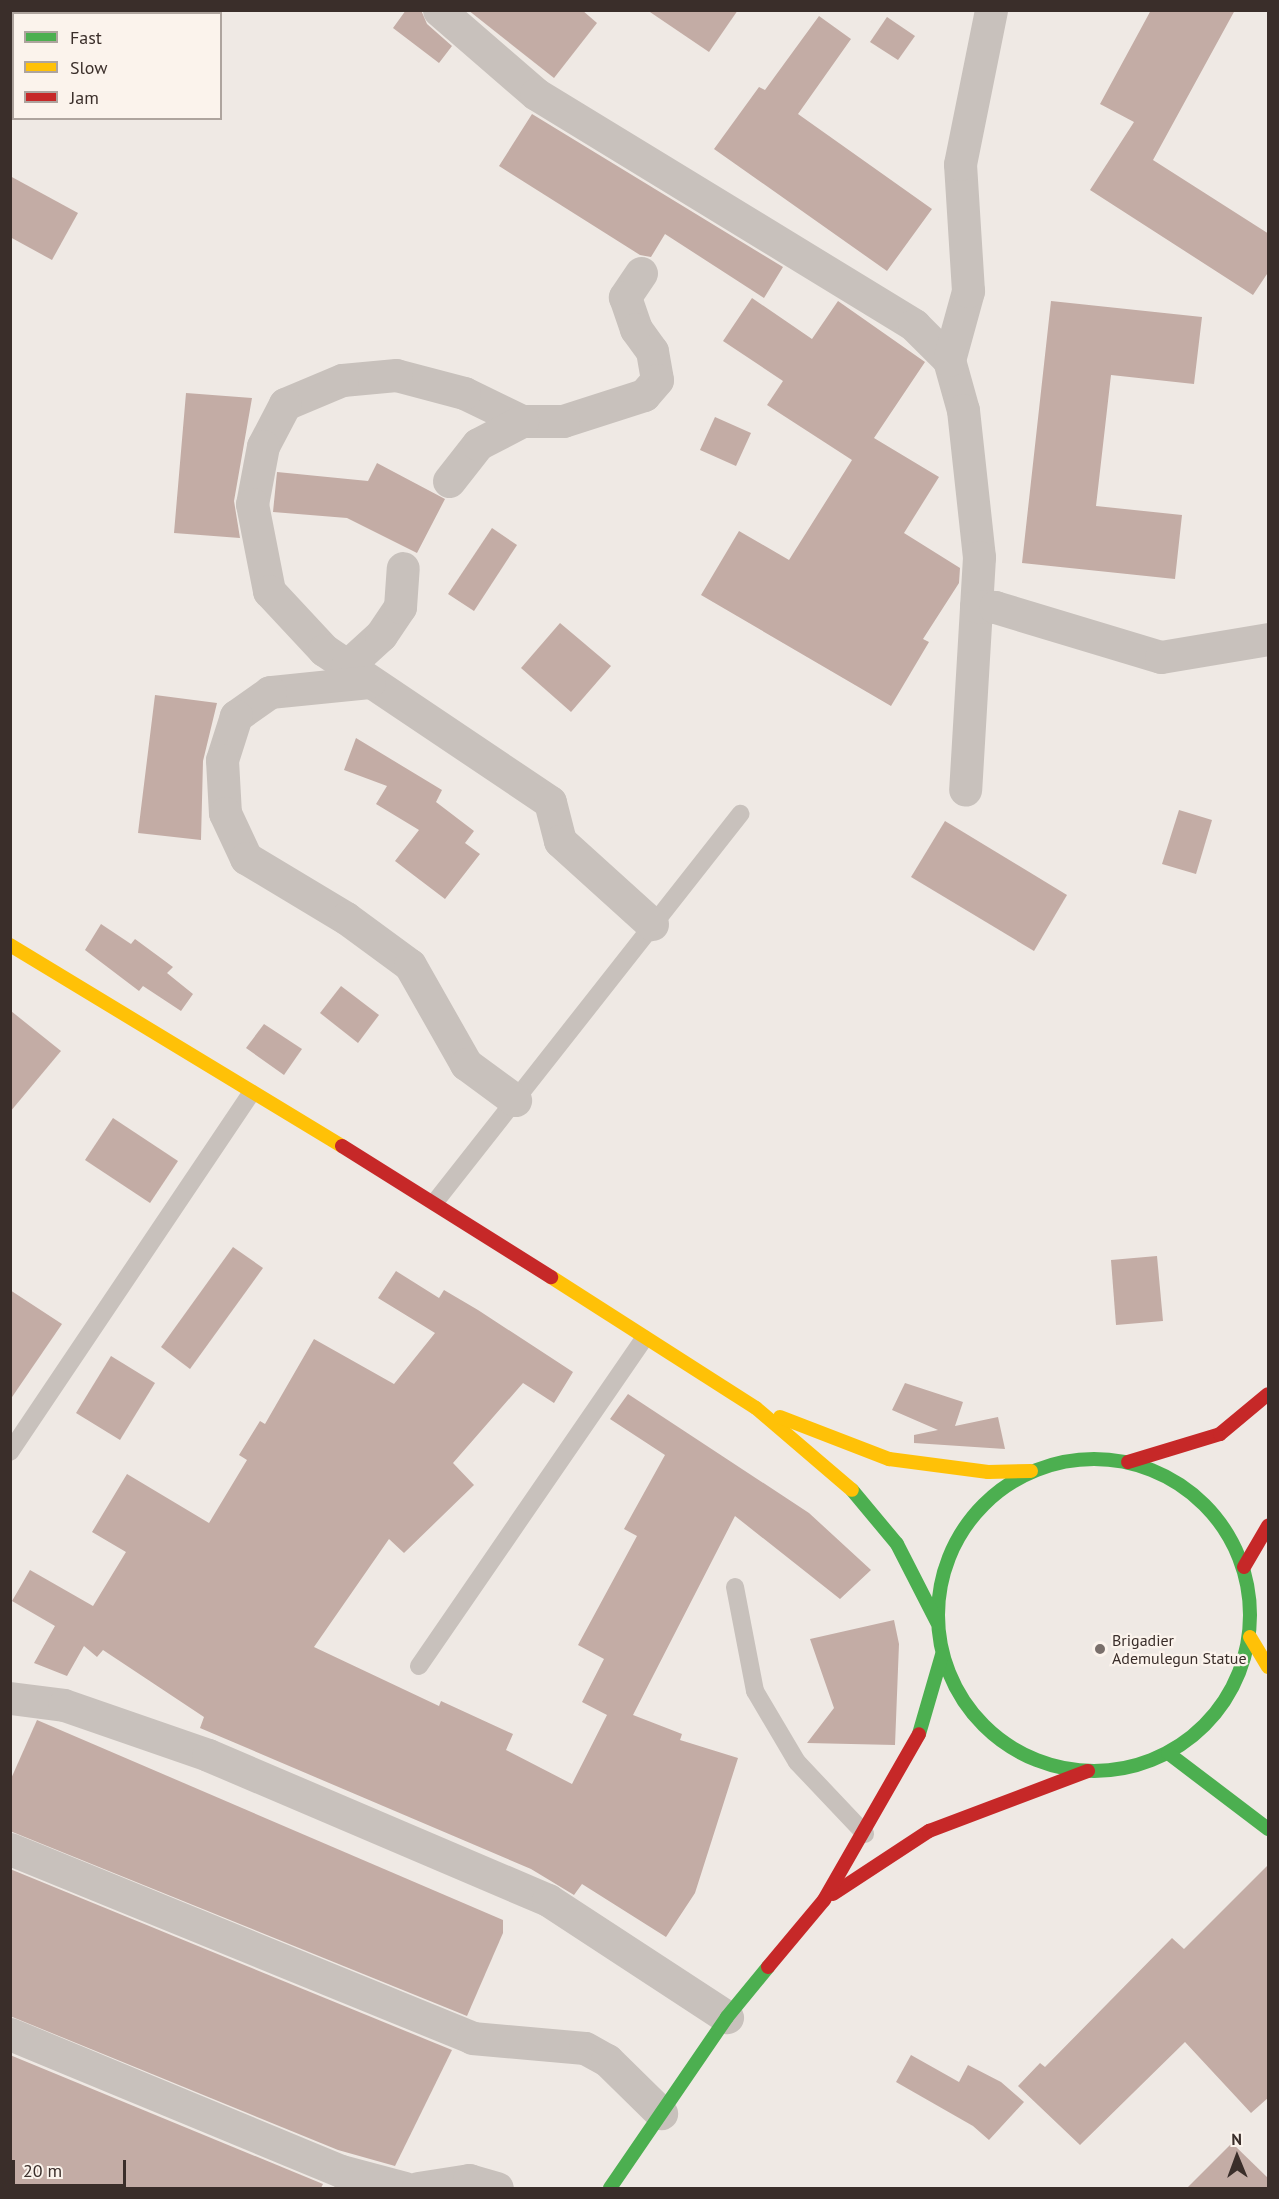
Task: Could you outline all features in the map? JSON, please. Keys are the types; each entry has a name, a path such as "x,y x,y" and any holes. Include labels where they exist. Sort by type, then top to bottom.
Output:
{"main road":[{"path":"10,945 250,1094 435,1202 644,1339 756,1408 865,1502 897,1544 937,1622"},
{"path":"756,1408 889,1459 988,1472 1031,1471 1078,1462 1128,1462 1220,1434 1269,1394"},
{"path":"824,1900 929,1832 1088,1771 1130,1767 1168,1753 1207,1723 1236,1684 1250,1637 1244,1567 1227,1531 1200,1499 1166,1476 1128,1462"},
{"path":"1031,1471 999,1491 971,1517 952,1549 940,1584 937,1622 942,1655 962,1700 995,1737 1039,1761 1088,1771"},
{"path":"1244,1567 1269,1526"},
{"path":"1250,1637 1269,1667"},
{"path":"610,2188 727,2017 824,1900 915,1748 942,1655"},
{"path":"1168,1753 1269,1829"}],"street":[{"path":"440,10 536,94 914,325 949,360 963,410 979,557 965,790"},
{"path":"949,360 968,291 960,164 991,10"},
{"path":"448,481 478,444 522,422 563,421 614,407 644,395 657,381 652,351 636,329 625,297 641,273"},
{"path":"522,422 464,393 396,375 342,380 285,404 263,446 252,504 269,591 324,650 358,674 441,725 550,802 560,841 652,924"},
{"path":"403,568 400,607 358,674 270,692 236,716 222,760 225,813 246,858 346,918 410,965 466,1064 515,1100"},
{"path":"976,606 995,607 1161,657 1269,639"},
{"path":"10,1698 64,1705 208,1755 548,1900 727,2017"},
{"path":"10,1849 472,2038 585,2048 607,2060 661,2113"},
{"path":"10,2034 341,2171 405,2188"},
{"path":"418,2188 469,2180 497,2188"}],"lane":[{"path":"435,1202 740,814"},
{"path":"10,1452 250,1094"},
{"path":"419,1666 644,1339"},
{"path":"735,1587 755,1691 797,1762 865,1834"}],"building":[{"path":"406,10 421,10 427,24 452,46 439,63 393,28"},
{"path":"468,10 582,10 597,23 554,78"},
{"path":"647,10 738,10 709,52"},
{"path":"1151,10 1235,10 1153,160 1269,234 1269,271 1253,295 1090,190 1134,122 1100,104"},
{"path":"819,16 851,39 798,114 932,209 887,271 714,149 759,87 765,90"},
{"path":"887,17 915,36 898,60 870,42"},
{"path":"532,114 783,267 764,298 665,234 651,257 640,255 499,166"},
{"path":"10,176 78,213 52,260 10,237"},
{"path":"752,298 812,339 838,301 925,362 874,438 939,477 904,533 960,568 959,583 923,639 929,642 891,706 701,595 739,531 789,560 852,460 767,405 783,381 723,341"},
{"path":"1051,301 1202,317 1194,384 1111,375 1096,506 1182,515 1175,579 1022,563"},
{"path":"186,393 252,398 234,501 240,538 174,533"},
{"path":"715,417 751,433 736,466 700,450"},
{"path":"377,463 445,499 417,553 347,518 273,512 277,472 368,481"},
{"path":"492,528 517,545 474,611 448,594"},
{"path":"560,623 611,666 571,712 521,668"},
{"path":"155,695 217,703 203,761 201,840 138,833"},
{"path":"356,738 442,790 436,802 474,831 465,843 480,854 445,899 395,861 419,830 376,804 387,786 344,770"},
{"path":"1179,810 1212,820 1196,874 1162,864"},
{"path":"945,821 1067,895 1034,951 911,877"},
{"path":"101,924 131,944 135,939 173,967 167,973 193,994 181,1011 143,986 139,991 85,950"},
{"path":"341,986 379,1015 358,1043 320,1013"},
{"path":"11,1011 61,1051 10,1112"},
{"path":"264,1024 302,1049 284,1075 246,1048"},
{"path":"113,1118 178,1161 150,1203 85,1160"},
{"path":"233,1247 263,1268 190,1369 161,1347"},
{"path":"1157,1256 1163,1321 1116,1325 1111,1260"},
{"path":"396,1271 439,1298 444,1290 573,1372 554,1403 523,1383 453,1463 474,1485 404,1553 389,1539 314,1647 439,1706 441,1701 513,1734 506,1750 572,1784 607,1715 582,1702 604,1659 578,1645 637,1536 624,1529 665,1455 610,1419 628,1394 809,1513 871,1570 840,1599 735,1516 633,1715 682,1734 680,1740 738,1758 695,1893 666,1937 582,1884 574,1895 531,1869 200,1728 204,1717 103,1650 97,1657 84,1646 67,1676 34,1663 55,1626 12,1601 30,1570 93,1606 126,1552 92,1532 127,1474 209,1523 247,1460 239,1455 260,1421 265,1424 314,1339 394,1384 435,1333 378,1298"},
{"path":"10,1290 62,1324 10,1400"},
{"path":"111,1356 155,1383 120,1440 76,1413"},
{"path":"905,1383 963,1402 955,1426 998,1417 1005,1449 914,1443 914,1435 938,1430 892,1410"},
{"path":"894,1620 899,1644 895,1745 807,1743 834,1708 810,1639"},
{"path":"37,1720 503,1920 503,1933 467,2016 10,1831 10,1781"},
{"path":"1269,1864 1269,2097 1251,2113 1185,2042 1080,2145 1018,2086 1040,2063 1045,2067 1172,1938 1184,1949"},
{"path":"10,1869 452,2050 395,2166 338,2150 10,2016"},
{"path":"10,2055 323,2184 321,2188 10,2188"},
{"path":"911,2055 959,2082 968,2065 1001,2082 1024,2102 989,2140 973,2126 896,2082"},
{"path":"1232,2143 1269,2179 1269,2188 1187,2188"}],"traffic: fast":[{"path":"1094,1459 1124,1462 1154,1471 1180,1486 1204,1505 1223,1529 1238,1555 1247,1585 1250,1615 1247,1645 1238,1675 1223,1701 1204,1725 1180,1744 1154,1759 1124,1768 1094,1771 1064,1768 1034,1759 1008,1744 984,1725 965,1701 950,1675 941,1645 938,1615 941,1585 950,1555 965,1529 984,1505 1008,1486 1034,1471 1064,1462 1094,1459"},
{"path":"852,1490 897,1544 937,1622"},
{"path":"919,1734 942,1655"},
{"path":"1168,1753 1268,1829"},
{"path":"610,2188 727,2017 768,1967"}],"traffic: slow":[{"path":"10,945 342,1146"},
{"path":"551,1277 756,1408 852,1490"},
{"path":"780,1417 889,1459 988,1472 1031,1471"},
{"path":"1250,1637 1268,1667"}],"traffic: jam":[{"path":"342,1146 551,1277"},
{"path":"1128,1462 1220,1434 1268,1394"},
{"path":"1244,1567 1268,1526"},
{"path":"768,1967 824,1900 919,1734"},
{"path":"833,1894 929,1831 1088,1771"}],"place":[{"name":"Brigadier Ademulegun Statue","path":"1100,1649"}]}
